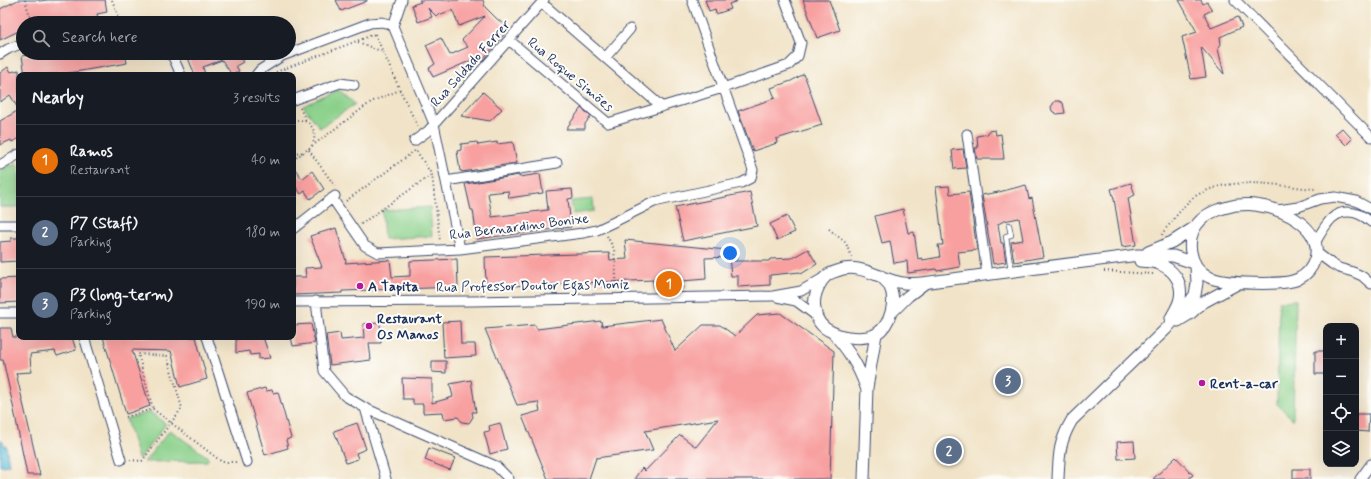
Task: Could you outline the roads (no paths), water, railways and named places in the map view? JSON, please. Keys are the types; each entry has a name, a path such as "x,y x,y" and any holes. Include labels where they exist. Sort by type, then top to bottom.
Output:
{"street":[{"path":"393,26 402,0"},
{"path":"692,0 723,88"},
{"path":"543,1 605,58 662,107 789,65 798,56 801,43 786,0"},
{"path":"1235,0 1371,137"},
{"name":"Rua Soldado Ferrer","path":"418,138 434,124 543,1"},
{"path":"296,51 370,23 388,23 393,26 434,124 460,249"},
{"path":"605,58 630,29"},
{"name":"Rua Roque Simões","path":"509,40 608,123 662,107"},
{"path":"0,54 16,46"},
{"path":"174,60 180,72"},
{"path":"258,72 276,60"},
{"path":"296,99 340,83 354,85"},
{"name":"Rua Bernardino Bonixe","path":"296,227 333,197 338,207 365,246 378,253 460,249 583,233 602,228 654,202 741,183 751,178 753,170 723,88"},
{"path":"967,134 986,274"},
{"path":"0,165 16,156"},
{"path":"446,181 557,163"},
{"path":"1278,210 1320,199 1335,197 1356,201 1371,209"},
{"path":"1058,479 1061,443 1072,420 1166,329 1195,295 1197,283 1195,265 1190,250 1191,238 1195,227 1200,220 1210,213 1236,205 1253,205 1278,210 1306,228 1311,234 1316,248 1332,264 1362,276 1371,284"},
{"path":"1138,255 1173,256 1195,265 1207,276 1218,281 1288,282 1298,280 1308,273 1313,264 1316,248 1326,225 1331,219 1338,214 1354,212 1360,214 1371,222"},
{"path":"0,225 16,225"},
{"path":"773,296 801,292 826,276 843,268 867,270 898,282 925,283 1138,255 1163,247 1195,227"},
{"path":"1118,258 1158,263 1173,273 1178,280 1180,298 1166,329"},
{"path":"815,315 815,292 826,276"},
{"path":"864,479 867,388 876,334 887,322 891,313 893,299 889,284 880,276"},
{"path":"1166,329 1191,313 1202,302 1240,282"},
{"path":"891,313 908,296 925,283"},
{"path":"773,296 796,302 815,315 825,329 834,333 853,338 876,334"},
{"name":"Rua Professor Doutor Egas Moniz","path":"296,302 773,296"},
{"path":"316,302 324,372 345,396 365,408 496,466 509,479"},
{"path":"0,313 16,313"},
{"path":"834,333 851,354 860,370 867,388"},
{"path":"85,340 121,460"},
{"path":"209,340 247,462"},
{"path":"365,408 386,479"},
{"path":"1360,479 1371,464"}],"lane":[{"path":"1009,225 1011,235 1006,236 1011,271"}],"water":[{"path":"0,440 3,441 4,446 6,445 9,465 0,466"}],"place":[{"name":"Ramos","path":"669,284"},
{"name":"A Tapita","path":"360,286"},
{"name":"Restaurant Os Manos","path":"369,326"},
{"name":"P3 (long-term)","path":"1008,381"},
{"name":"Rent-a-car","path":"1202,383"},
{"name":"P7 (Staff)","path":"949,451"}]}
